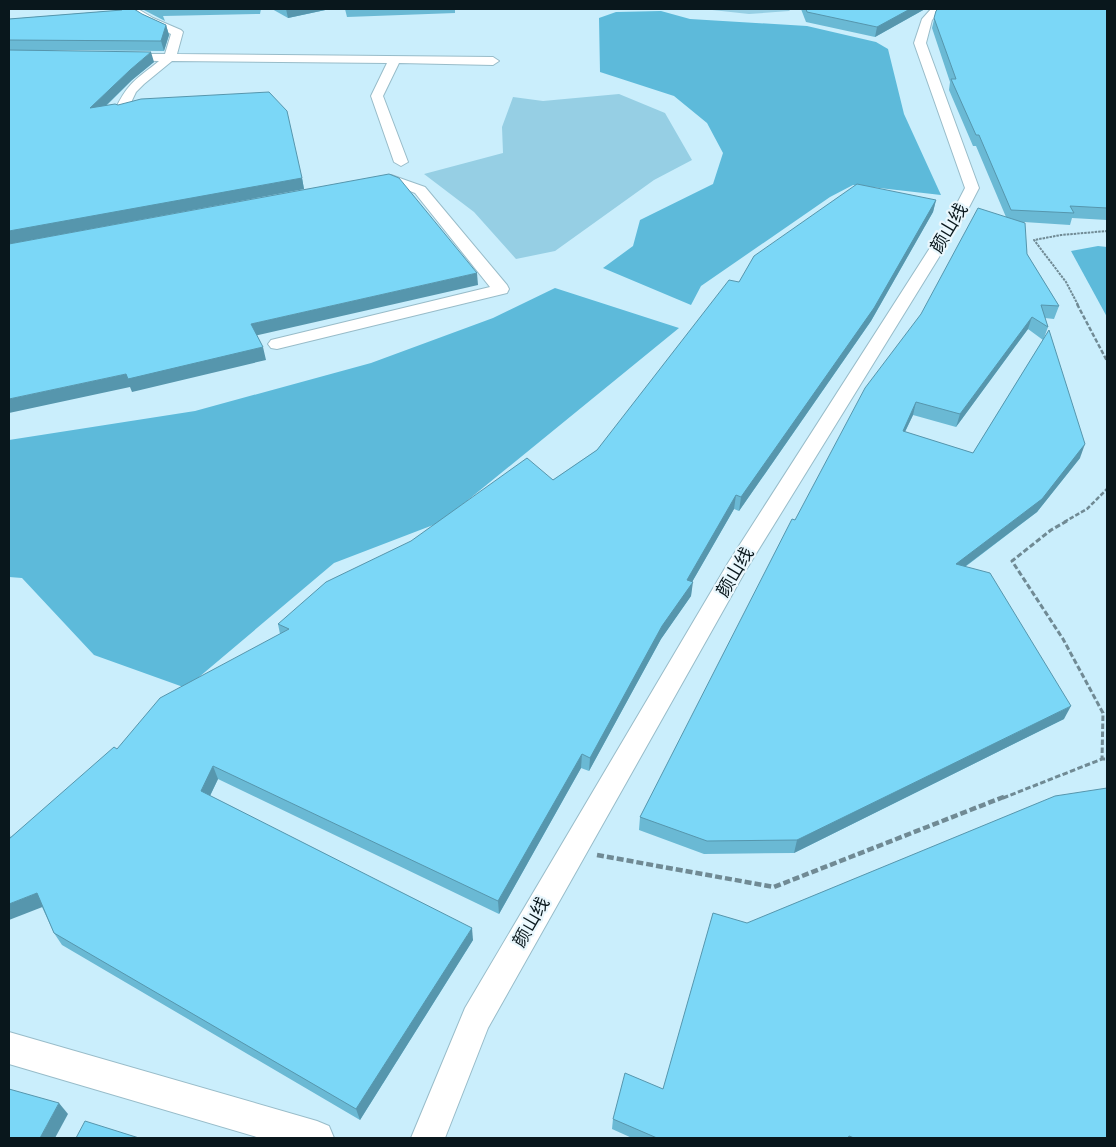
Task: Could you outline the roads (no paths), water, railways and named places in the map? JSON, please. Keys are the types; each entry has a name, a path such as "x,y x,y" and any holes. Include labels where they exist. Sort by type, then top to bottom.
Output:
{"street":[{"path":"121,110 132,89 170,58 176,47 177,32 149,20 131,9"},
{"name":"颜山线","path":"428,1138 476,1019 736,568 958,215 972,188 920,43 927,19 937,9"},
{"path":"113,56 493,61"},
{"path":"395,60 377,96 401,162"},
{"path":"277,344 501,289 420,190 392,179 362,185"},
{"path":"9,1048 316,1138"}]}
